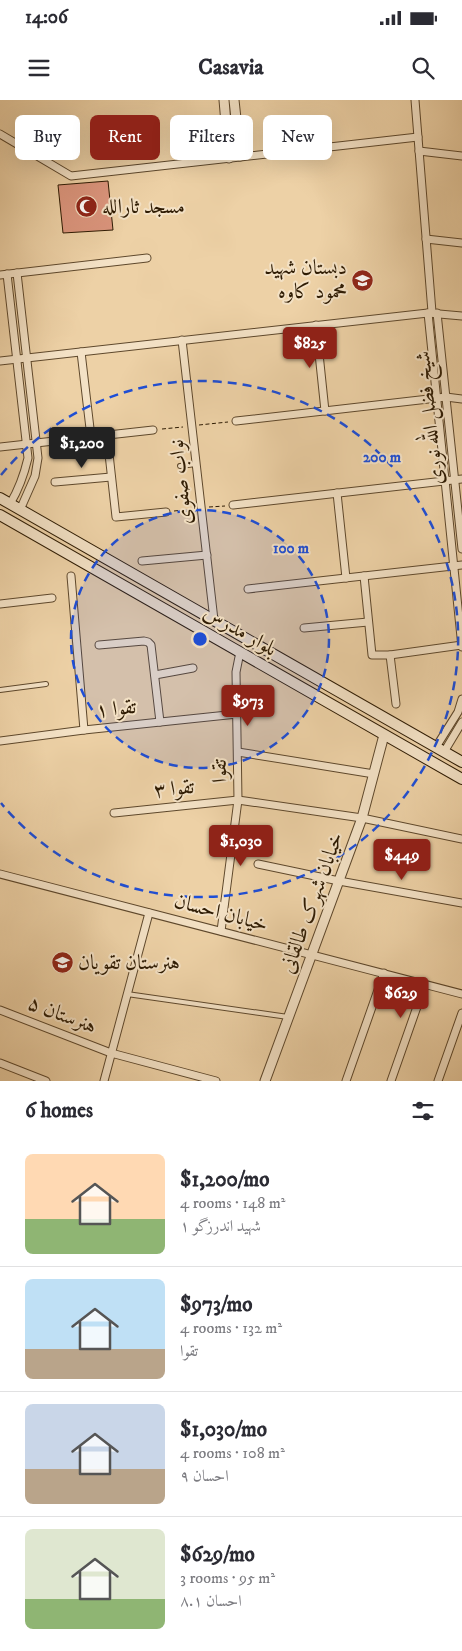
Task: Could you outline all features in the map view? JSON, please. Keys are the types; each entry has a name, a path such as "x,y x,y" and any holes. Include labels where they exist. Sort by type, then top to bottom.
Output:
{"main road":[{"name":"بلوار مدرس","path":"0,498 462,762"},
{"name":"بلوار مدرس","path":"0,515 462,779"}],"street":[{"path":"224,100 225,115"},
{"path":"234,100 236,115"},
{"path":"415,100 432,313"},
{"path":"0,134 71,176 211,160"},
{"path":"253,155 418,137"},
{"path":"419,151 462,156"},
{"path":"426,239 462,243"},
{"path":"10,504 24,475 28,458 17,359 3,275 147,258"},
{"path":"17,273 38,458 35,476 20,510"},
{"path":"0,361 432,313 462,316"},
{"name":"شیخ فضل الله نوری","path":"432,313 458,480 462,549"},
{"name":"شیخ فضل الله نوری","path":"432,313 437,398 458,566 462,646"},
{"path":"316,325 325,411"},
{"name":"نواب صفوی","path":"182,340 214,620"},
{"path":"81,352 91,437"},
{"path":"236,421 437,398 462,399"},
{"path":"0,447 153,430"},
{"path":"107,436 116,517 166,512"},
{"path":"55,482 111,477"},
{"path":"233,505 458,480"},
{"path":"337,493 346,578"},
{"path":"142,561 207,555"},
{"path":"248,590 458,566"},
{"path":"72,576 84,730"},
{"path":"364,576 372,655 462,646"},
{"path":"0,604 52,598"},
{"path":"304,628 368,622"},
{"path":"98,645 148,642 151,645 160,722"},
{"name":"تقوا","path":"221,931 238,800 236,672 240,652"},
{"path":"390,654 396,704"},
{"path":"155,676 192,668"},
{"path":"440,749 462,700"},
{"name":"تقوا ۱","path":"0,741 237,714"},
{"path":"440,749 462,722"},
{"name":"خیابان شهرک طالقانی","path":"265,1081 362,818 384,735"},
{"path":"238,752 374,774"},
{"name":"تقوا ۳","path":"114,813 238,800 362,818 462,839"},
{"path":"258,864 339,881 462,902"},
{"name":"خیابان احسان","path":"0,874 462,994"},
{"path":"104,1081 149,912"},
{"path":"346,1081 384,974"},
{"path":"391,1081 425,984"},
{"name":"هنرستان ۵","path":"0,1010 111,1053 216,1081"},
{"path":"438,1081 462,1013"},
{"path":"0,1063 30,1078 46,1081"}],"lane":[{"path":"180,466 196,464"},
{"path":"0,690 46,684"},
{"path":"127,994 288,1017"}],"building":[{"name":"مسجد ثارالله","path":"108,181 113,230 63,233 58,185"}],"place":[{"name":"مسجد ثارالله","path":"86,207"},
{"name":"دبستان شهید محمود کاوه","path":"363,280"},
{"name":"هنرستان تقویان","path":"62,963"}]}
